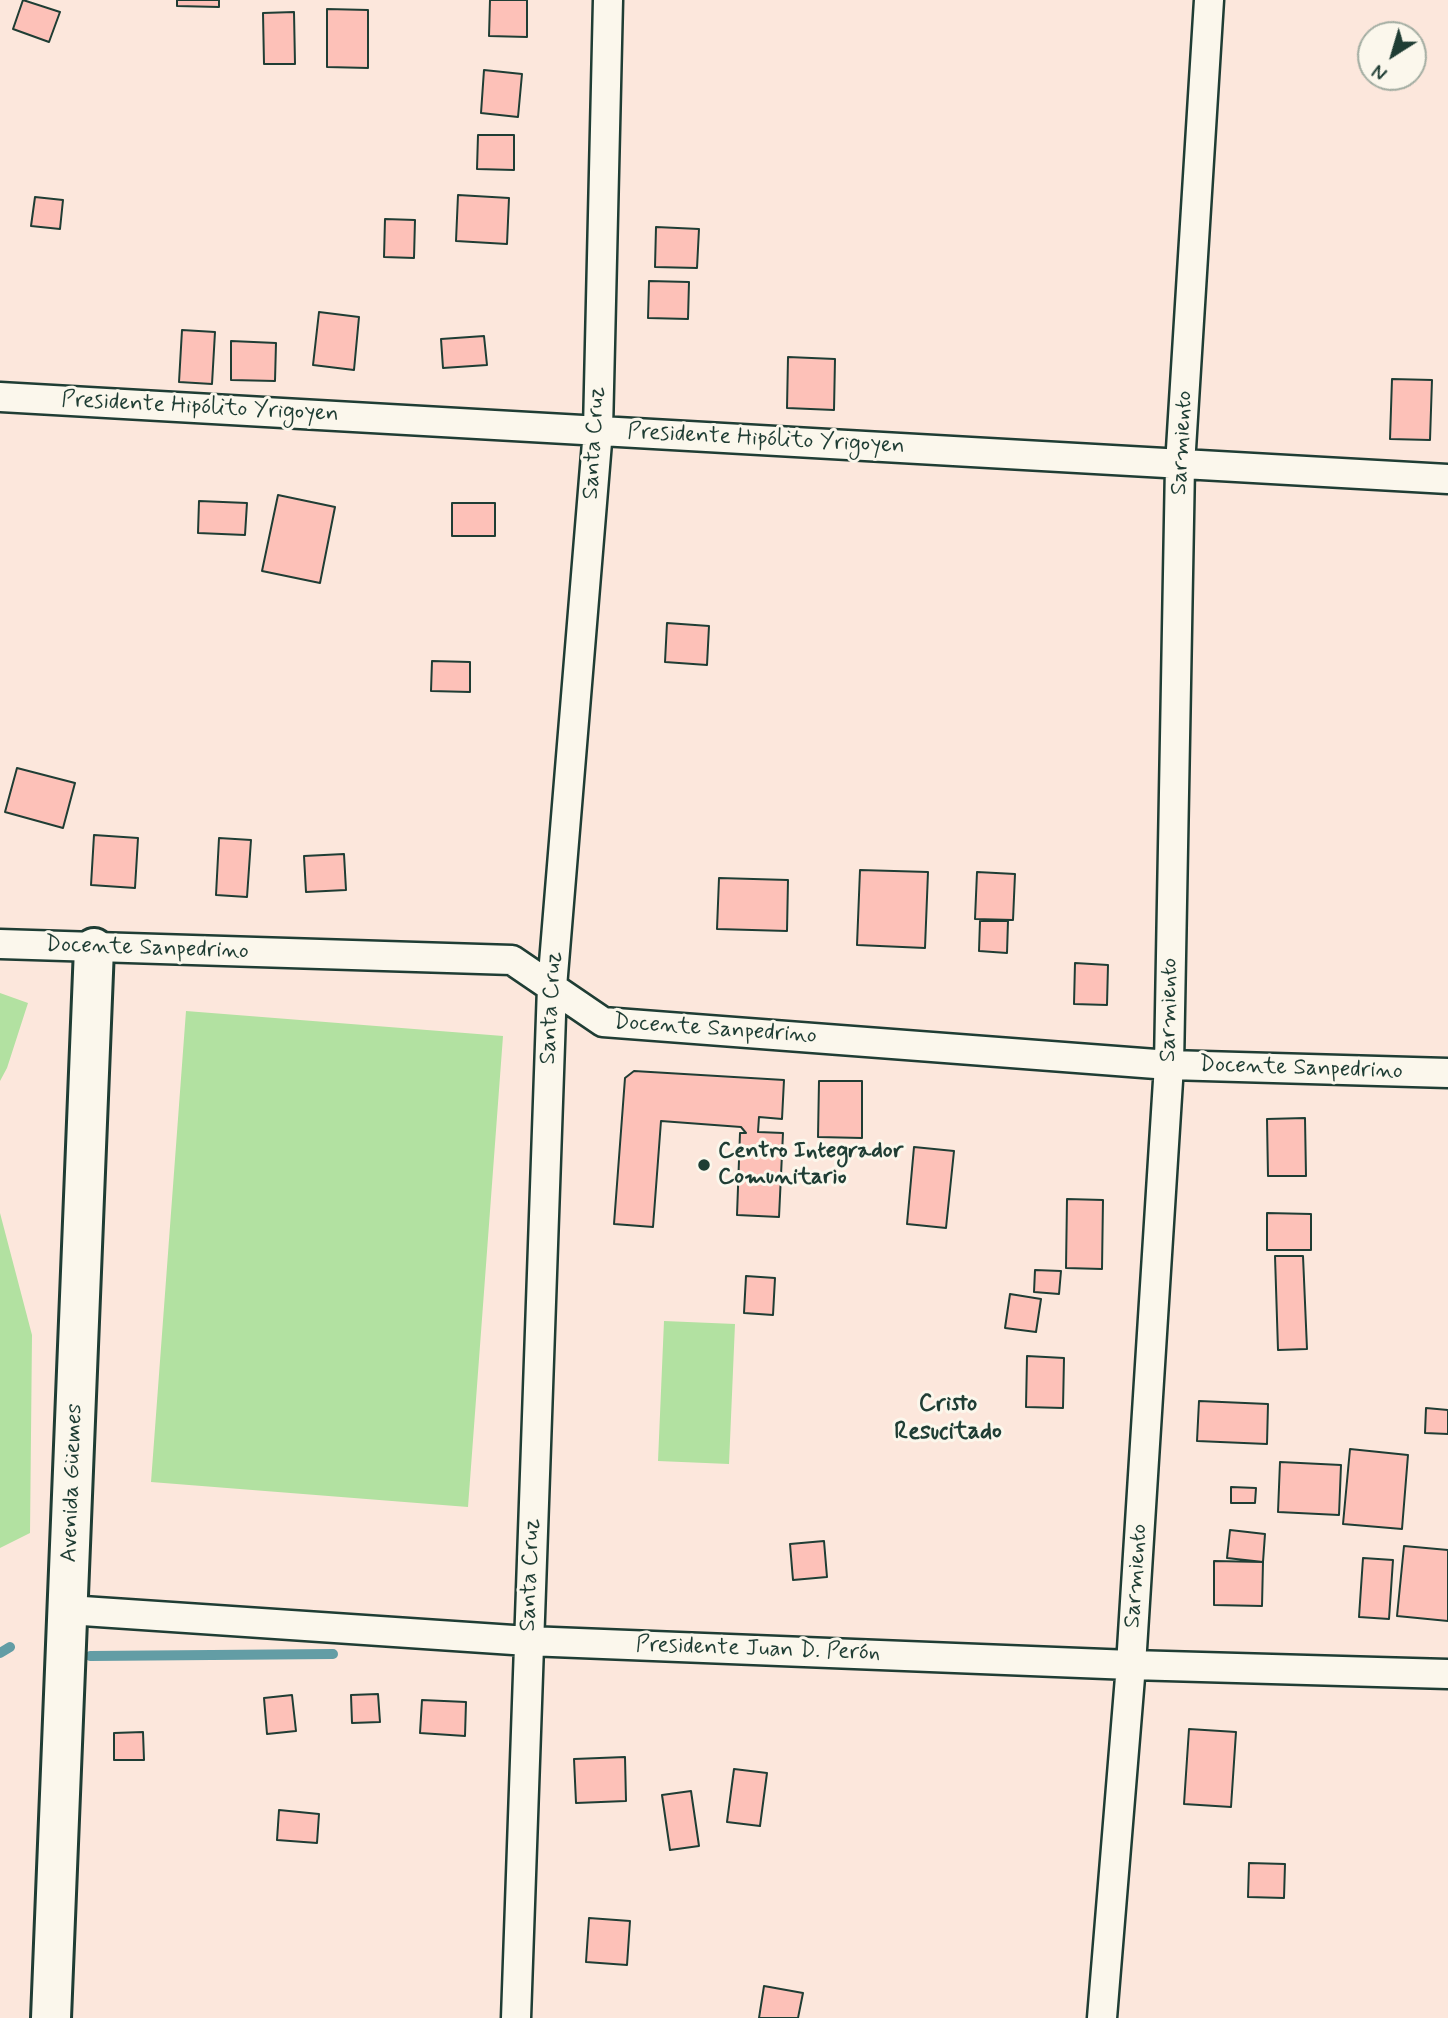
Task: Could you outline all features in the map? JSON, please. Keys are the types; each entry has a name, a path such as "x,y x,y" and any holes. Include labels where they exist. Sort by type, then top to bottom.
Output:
{"main road":[{"name":"Avenida Güemes","path":"51,2018 94,948"}],"street":[{"name":"Santa Cruz","path":"516,2018 552,988 598,430 608,0"},
{"name":"Sarmiento","path":"1102,2018 1131,1665 1169,1065 1180,465 1209,0"},
{"name":"Presidente Hipólito Yrigoyen","path":"0,397 1448,480"},
{"name":"Docente Sanpedrino","path":"0,944 512,960 603,1022 1169,1065 1448,1073"},
{"name":"Presidente Juan D. Perón","path":"68,1610 528,1641 1131,1665 1448,1674"}],"green space":[{"path":"0,993 28,1003 7,1068 0,1081"},
{"path":"186,1011 503,1036 468,1507 151,1482"},
{"path":"0,1213 32,1335 30,1533 0,1548"},
{"path":"664,1321 735,1324 729,1464 658,1461"}],"building":[{"path":"23,0 60,12 49,42 13,29"},
{"path":"177,0 219,0 219,7 177,6"},
{"path":"490,0 527,0 527,37 489,36"},
{"path":"327,9 368,10 368,68 327,67"},
{"path":"294,12 295,64 264,64 263,13"},
{"path":"484,70 522,74 518,117 481,113"},
{"path":"478,135 514,135 514,170 477,169"},
{"path":"458,195 509,198 507,244 456,241"},
{"path":"35,197 63,200 60,229 31,226"},
{"path":"385,219 415,220 414,258 384,257"},
{"path":"656,227 699,229 697,268 655,267"},
{"path":"649,281 689,282 688,319 648,318"},
{"path":"319,312 359,317 354,370 313,365"},
{"path":"182,330 215,332 212,384 179,382"},
{"path":"484,336 487,365 443,368 441,339"},
{"path":"231,341 276,343 275,381 231,380"},
{"path":"788,357 835,359 834,410 787,408"},
{"path":"1392,379 1432,380 1430,440 1390,439"},
{"path":"278,495 335,507 320,583 262,571"},
{"path":"199,501 247,503 245,535 198,533"},
{"path":"452,503 495,503 495,536 452,536"},
{"path":"667,623 709,626 707,665 665,662"},
{"path":"432,661 470,662 470,692 431,691"},
{"path":"17,768 75,783 63,828 5,812"},
{"path":"94,835 138,838 135,888 91,885"},
{"path":"219,838 251,840 247,897 216,895"},
{"path":"344,854 346,890 306,892 304,856"},
{"path":"860,870 928,872 925,948 857,945"},
{"path":"977,872 1015,874 1013,920 975,919"},
{"path":"719,878 788,880 787,931 717,929"},
{"path":"980,921 1008,921 1007,953 979,951"},
{"path":"1075,963 1108,965 1107,1005 1074,1004"},
{"path":"634,1071 784,1080 782,1119 759,1117 758,1132 783,1133 779,1217 737,1215 740,1133 746,1133 741,1127 661,1121 653,1227 614,1224 625,1078"},
{"path":"819,1081 862,1081 862,1138 818,1137"},
{"path":"1305,1118 1306,1176 1268,1176 1267,1119"},
{"path":"914,1147 954,1151 946,1228 907,1224"},
{"path":"1067,1199 1103,1200 1102,1269 1066,1268"},
{"path":"1267,1213 1311,1214 1311,1250 1267,1250"},
{"path":"1275,1256 1303,1256 1307,1349 1278,1350"},
{"path":"1035,1270 1061,1271 1059,1294 1034,1292"},
{"path":"746,1276 775,1278 773,1315 744,1313"},
{"path":"1010,1294 1041,1299 1036,1332 1005,1328"},
{"path":"1027,1356 1064,1358 1063,1408 1026,1407"},
{"path":"1199,1401 1268,1404 1267,1444 1197,1441"},
{"path":"1426,1408 1448,1410 1448,1434 1425,1433"},
{"path":"1350,1449 1408,1455 1402,1529 1343,1524"},
{"path":"1280,1462 1341,1465 1339,1515 1278,1512"},
{"path":"1231,1487 1256,1488 1255,1503 1231,1503"},
{"path":"1230,1530 1265,1534 1263,1562 1227,1558"},
{"path":"824,1541 827,1577 793,1580 790,1544"},
{"path":"1404,1546 1448,1550 1448,1621 1397,1616"},
{"path":"1363,1558 1393,1560 1389,1619 1359,1617"},
{"path":"1214,1561 1263,1562 1262,1606 1214,1605"},
{"path":"378,1694 380,1722 352,1723 351,1695"},
{"path":"292,1695 296,1731 267,1734 264,1698"},
{"path":"422,1700 466,1702 465,1736 420,1733"},
{"path":"1189,1729 1236,1732 1231,1807 1184,1804"},
{"path":"143,1732 144,1760 114,1760 114,1733"},
{"path":"625,1757 626,1801 576,1803 574,1759"},
{"path":"734,1769 767,1773 760,1826 727,1822"},
{"path":"691,1791 699,1846 670,1850 662,1795"},
{"path":"279,1810 319,1814 317,1843 277,1840"},
{"path":"1249,1863 1285,1864 1284,1898 1248,1897"},
{"path":"589,1918 630,1921 627,1965 586,1962"},
{"path":"764,1986 803,1993 798,2018 759,2018"}],"waterway":[{"path":"0,1653 10,1647"},
{"path":"90,1656 333,1654"}],"place":[{"name":"Centro Integrador Comunitario","path":"704,1165"}],"district":[{"name":"Cristo Resucitado","path":"948,1419"}]}
